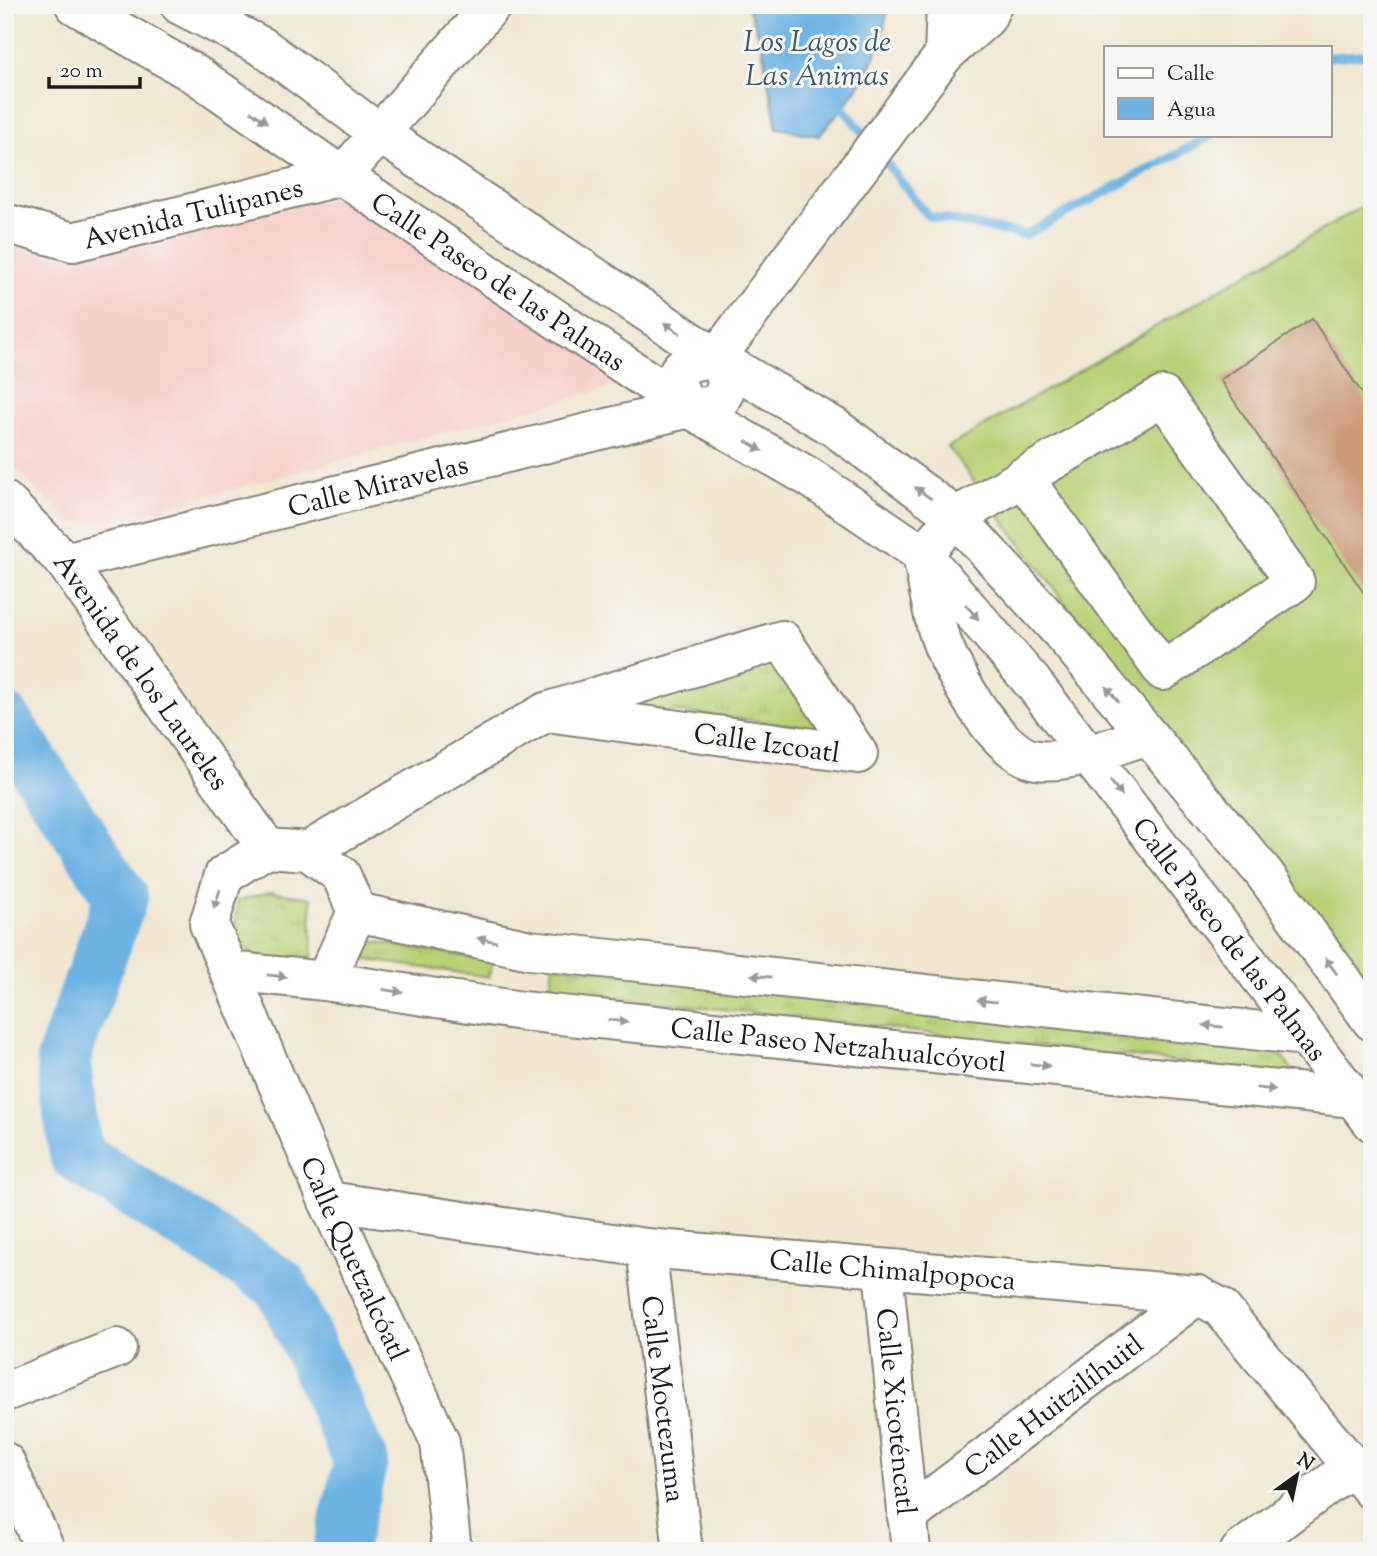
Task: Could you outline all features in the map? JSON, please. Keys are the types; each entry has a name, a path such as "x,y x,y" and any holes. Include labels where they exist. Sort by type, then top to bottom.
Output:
{"street":[{"name":"Calle Paseo de las Palmas","path":"75,5 198,76 342,176 689,408 808,477 922,554 1089,754 1362,1110"},
{"name":"Calle Paseo de las Palmas","path":"180,5 263,47 379,133 716,358 834,427 956,517 1060,631 1263,872 1372,1021"},
{"path":"342,176 492,5"},
{"path":"944,55 946,5"},
{"path":"716,358 908,101 944,55 986,18 992,5"},
{"name":"Avenida Tulipanes","path":"5,223 74,242 342,176"},
{"name":"Calle Miravelas","path":"65,562 689,408 716,405 727,392 728,375 716,358"},
{"path":"1023,477 1163,671 1295,582 1163,396 1023,477 956,517 922,554 937,630 979,713 1006,745 1036,761 1089,754 1147,735"},
{"name":"Avenida de los Laureles","path":"5,501 65,562 267,848"},
{"name":"Calle Izcoatl","path":"309,851 547,712 782,640 858,754 547,712"},
{"path":"267,848 309,851 341,875 357,912 326,981 229,971 209,924 224,875 267,848"},
{"name":"Calle Paseo Netzahualcóyotl","path":"357,912 530,950 1306,1036"},
{"path":"522,1011 530,950"},
{"name":"Calle Quetzalcóatl","path":"229,971 328,1200 440,1442 452,1551"},
{"name":"Calle Paseo Netzahualcóyotl","path":"326,981 522,1011 1362,1110"},
{"name":"Calle Chimalpopoca","path":"328,1200 646,1248 1197,1295 1220,1307 1362,1478"},
{"name":"Calle Moctezuma","path":"646,1248 683,1551"},
{"name":"Calle Xicoténcatl","path":"883,1270 909,1534"},
{"name":"Calle Huitzilíhuitl","path":"909,1534 1197,1295"},
{"path":"5,1392 117,1348"},
{"path":"5,1462 46,1551"},
{"path":"1240,1551 1362,1478"}],"shaded area":[{"path":"347,194 636,381 107,523 71,523 5,459 5,245 28,252 73,257"}],"green space":[{"path":"1372,201 1372,961 1346,978 948,447"},
{"path":"784,657 828,729 616,705"},
{"path":"270,892 311,898 312,957 287,963 269,963 253,954 235,937 237,901"},
{"path":"358,939 493,961 489,977 354,958"},
{"path":"553,965 1277,1051 1297,1076 550,989"}],"water":[{"name":"Los Lagos de Las Ánimas","path":"747,5 888,5 873,62 845,105 819,136 777,128 761,42"}],"building":[{"path":"1312,319 1372,408 1372,605 1220,380"}],"waterway":[{"path":"1332,57 1372,54"},
{"path":"843,108 868,139"},
{"path":"881,156 928,216 1025,235 1211,136"},
{"path":"5,721 121,897 63,1060 76,1155 281,1285 361,1461 339,1551"}]}
